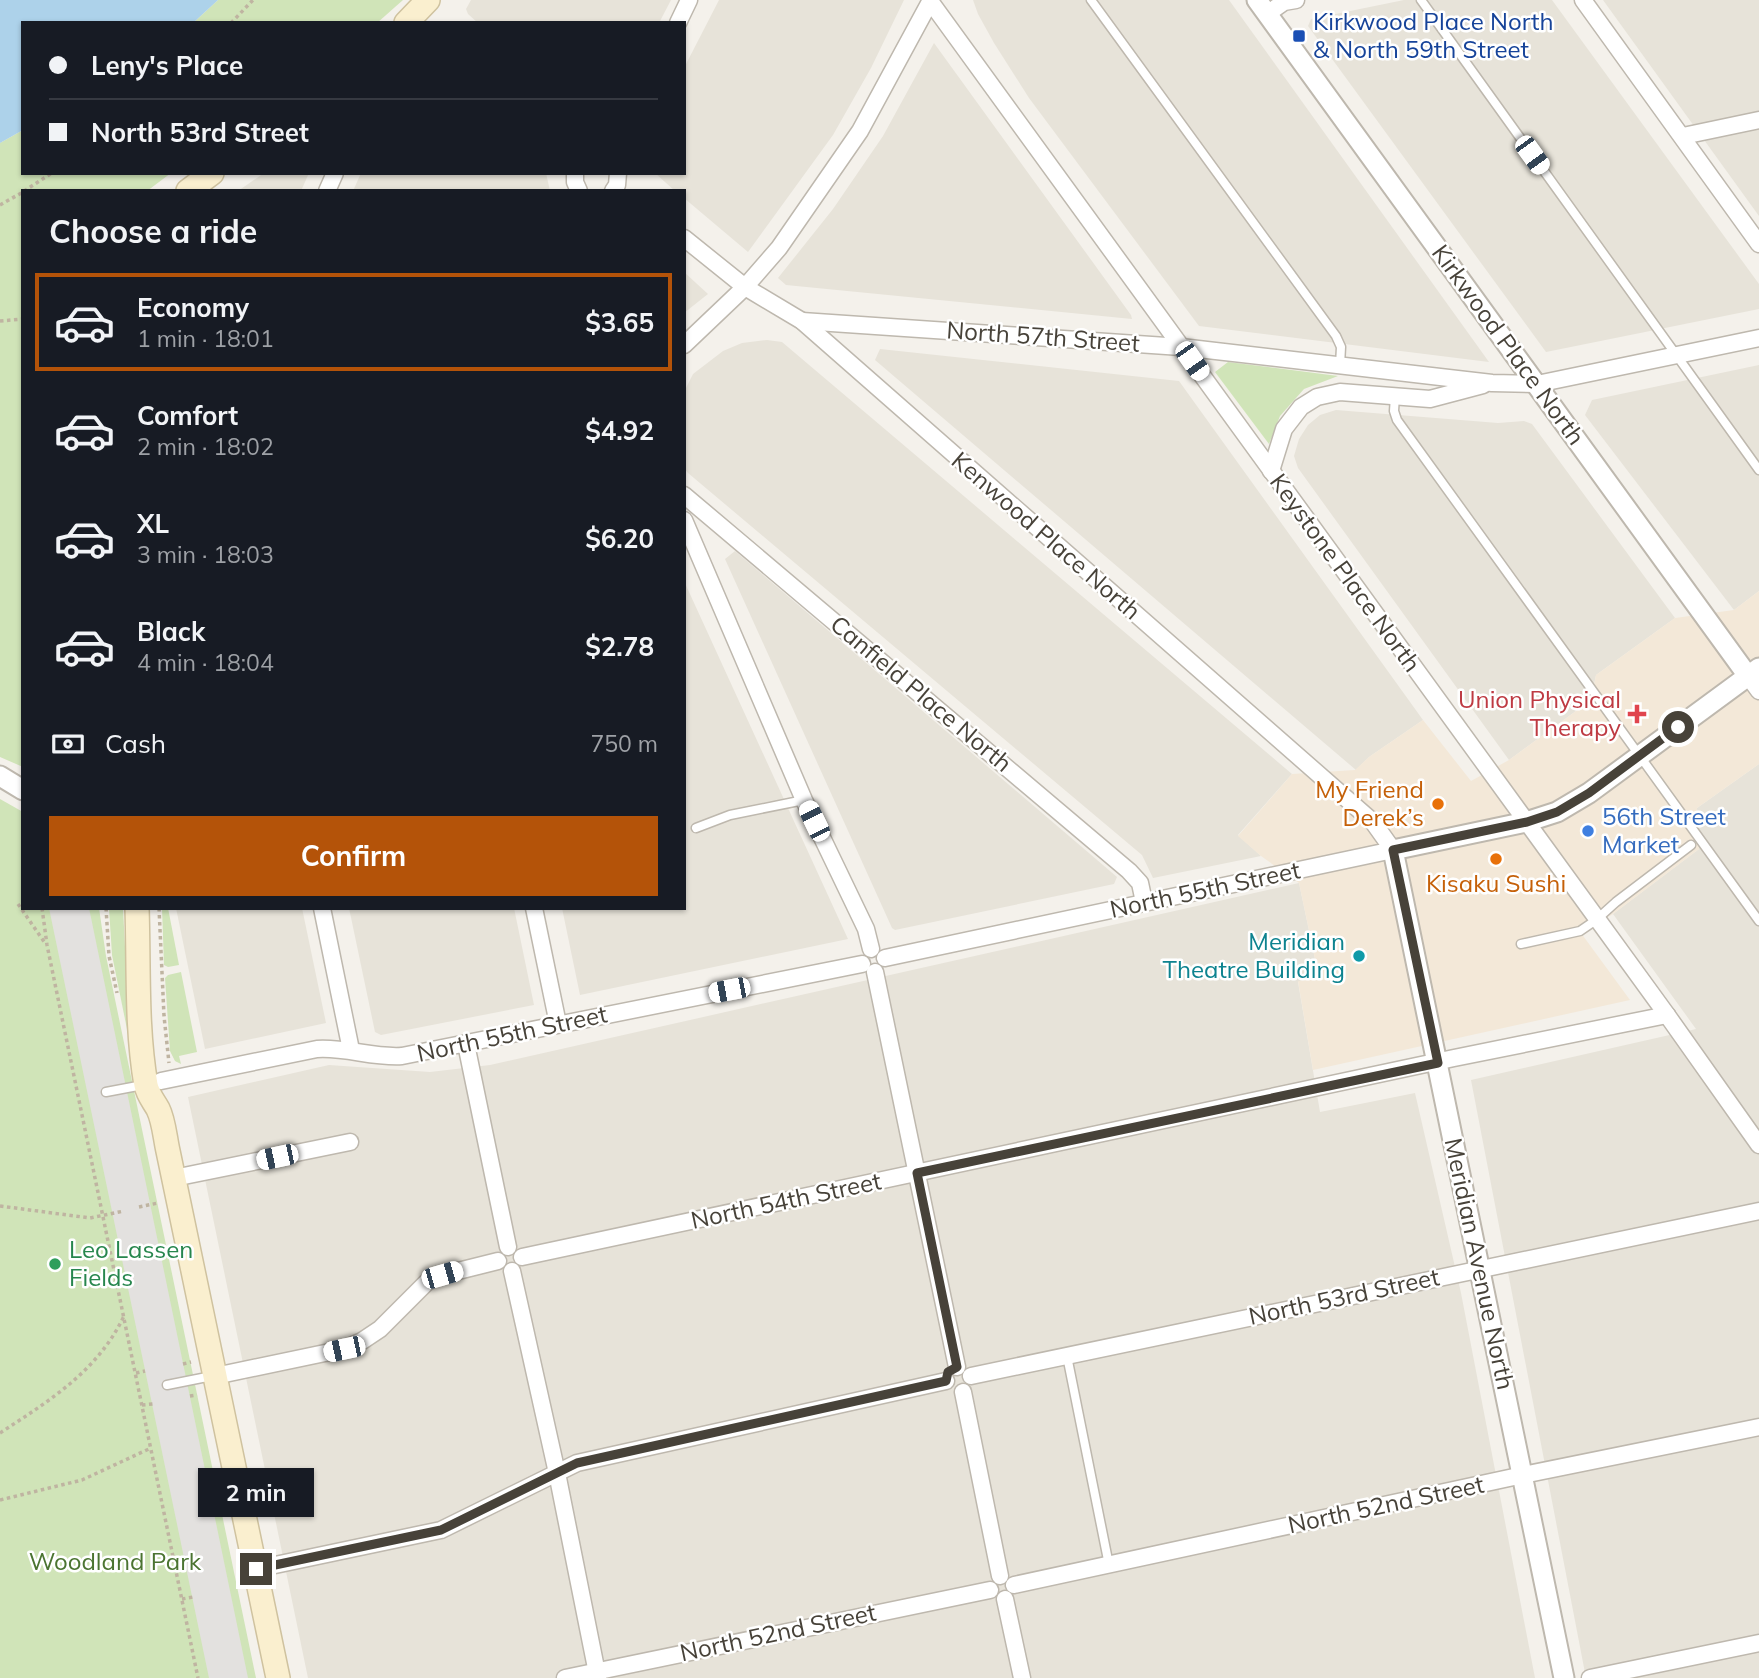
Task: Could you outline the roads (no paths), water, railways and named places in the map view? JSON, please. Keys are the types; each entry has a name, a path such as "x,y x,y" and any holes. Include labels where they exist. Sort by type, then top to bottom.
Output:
{"main road":[{"path":"191,189 209,175"},
{"path":"137,910 138,1029 158,1075 148,1095 159,1110 278,1678"}],"street":[{"path":"679,21 689,0"},
{"path":"1262,7 1296,0"},
{"path":"1583,0 1759,244"},
{"path":"686,343 746,287 779,248 860,131 930,1"},
{"name":"Keystone Place North","path":"930,1 1759,1145"},
{"name":"Kirkwood Place North","path":"1262,7 1755,678"},
{"path":"1683,136 1759,120"},
{"name":"Kenwood Place North","path":"686,240 746,287 802,321 1373,822 1393,850"},
{"name":"North 57th Street","path":"802,321 1181,346 1492,383 1537,384 1759,338"},
{"name":"North 57th Street","path":"1270,471 1284,429 1301,407 1317,397 1340,392 1430,399 1492,383"},
{"name":"Canfield Place North","path":"686,497 1129,871 1140,883 1144,902"},
{"path":"686,525 804,800 878,953 863,955 969,1387 963,1392 951,1390 946,1381 948,1372 964,1372"},
{"name":"North 55th Street","path":"878,953 1144,902 1542,818 1571,805 1755,678"},
{"path":"0,776 21,789"},
{"name":"Meridian Avenue North","path":"1393,850 1564,1678"},
{"path":"322,910 351,1050"},
{"path":"534,910 558,1024"},
{"name":"North 55th Street","path":"158,1075 317,1049 351,1050 386,1057 868,968"},
{"name":"North 54th Street","path":"522,1257 1667,1015"},
{"path":"466,1044 508,1247"},
{"path":"174,1178 350,1142"},
{"name":"North 53rd Street","path":"964,1372 1067,1356 1759,1211"},
{"path":"508,1247 517,1249 522,1257 519,1266 512,1271 504,1270 498,1261 500,1251 508,1247"},
{"path":"215,1376 344,1349 380,1329 427,1282 450,1272 498,1261"},
{"path":"512,1271 557,1473 597,1674"},
{"path":"256,1569 441,1530 577,1463 946,1381"},
{"path":"963,1392 1000,1576"},
{"name":"North 52nd Street","path":"1009,1592 1109,1564 1759,1427"},
{"path":"1009,1592 996,1598 990,1590 992,1581 1000,1576 1010,1578 1009,1592 1021,1678"},
{"name":"North 52nd Street","path":"565,1678 597,1674 990,1590"},
{"path":"1590,1678 1759,1643"}],"lane":[{"path":"1091,0 1336,336 1341,346 1340,365"},
{"path":"1421,0 1759,470"},
{"path":"1395,396 1394,411 1397,420 1759,921"},
{"path":"696,828 730,816 804,800"},
{"path":"1521,944 1580,931 1691,845"},
{"path":"106,1092 158,1075"},
{"path":"1067,1356 1109,1564"},
{"path":"167,1385 215,1376"}],"water":[{"path":"0,0 218,0 195,21 21,21 21,131 0,143"}],"place":[{"name":"Kirkwood Place North & North 59th Street","path":"1299,36"},
{"name":"Union Physical Therapy","path":"1637,714"},
{"name":"My Friend Derek’s","path":"1438,804"},
{"name":"56th Street Market","path":"1588,831"},
{"name":"Kisaku Sushi","path":"1496,859"},
{"name":"Meridian Theatre Building","path":"1359,956"},
{"name":"Leo Lassen Fields","path":"55,1264"}],"park label":[{"name":"Woodland Park","path":"115,1562"}]}
